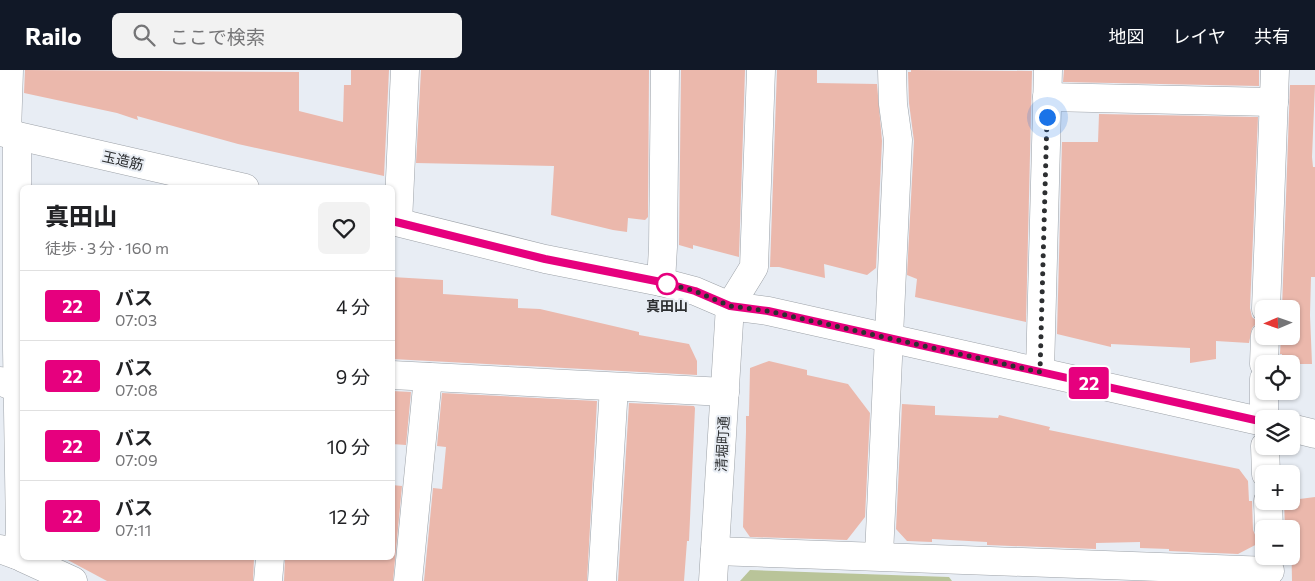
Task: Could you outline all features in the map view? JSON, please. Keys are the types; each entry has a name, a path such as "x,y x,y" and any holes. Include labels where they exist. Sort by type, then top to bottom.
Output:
{"street":[{"path":"9,70 8,134 13,386 20,532 16,555"},
{"path":"405,70 395,222 545,259 661,282 695,291 730,306 768,311 1255,418"},
{"path":"661,282 665,70"},
{"path":"730,306 754,267 761,70"},
{"path":"879,556 898,140 893,104 892,70"},
{"path":"1040,372 1048,70"},
{"path":"1266,300 1275,70"},
{"path":"1047,97 1274,102"},
{"name":"玉造筋","path":"8,134 232,185"},
{"name":"清堀町通","path":"713,581 730,306"},
{"path":"395,375 725,392"},
{"path":"408,581 428,377"},
{"path":"602,581 614,387"},
{"path":"1300,430 1315,434"},
{"path":"715,550 879,556 974,570 1271,569"},
{"path":"27,560 73,581"},
{"path":"268,581 270,560"}],"green space":[{"path":"750,570 949,577 952,581 740,581"}],"building":[{"path":"25,70 299,72 299,111 343,122 344,85 351,85 351,70 389,70 384,176 238,144 137,116 138,120 117,113 24,93"},
{"path":"421,70 649,70 648,217 645,220 628,218 627,232 551,215 554,166 416,163"},
{"path":"681,70 745,70 739,257 693,245 693,249 679,245"},
{"path":"777,70 817,70 817,83 877,84 882,141 876,268 867,275 824,264 825,278 779,267 770,267"},
{"path":"911,70 1032,71 1026,322 915,297 917,279 907,275 914,141 909,103 908,72 911,72"},
{"path":"1064,70 1259,70 1259,86 1063,82"},
{"path":"1290,85 1315,85 1312,157 1313,167 1315,167 1315,277 1311,277 1310,315 1312,364 1300,364 1300,355 1280,354 1280,345 1300,345 1300,300 1282,300"},
{"path":"1099,114 1258,117 1250,308 1252,317 1255,320 1255,325 1252,328 1249,343 1216,341 1216,359 1190,363 1190,348 1111,344 1111,347 1057,334 1062,142 1098,142"},
{"path":"395,277 443,280 443,294 518,299 518,308 540,309 639,332 639,335 689,344 697,361 697,375 395,359"},
{"path":"769,361 807,370 807,375 848,384 870,413 865,517 847,540 750,537 743,527 746,416 749,416 750,368"},
{"path":"395,391 411,392 406,445 395,444"},
{"path":"442,393 597,401 587,581 424,581 433,488 442,489 446,447 437,446"},
{"path":"629,403 694,406 695,408 689,541 687,541 684,581 618,581"},
{"path":"902,404 935,406 935,415 998,418 999,415 1050,427 1049,430 1239,469 1248,481 1249,501 1252,501 1255,545 1238,554 1140,548 1140,542 1096,543 1096,549 987,545 987,542 932,539 932,542 907,541 896,529"},
{"path":"395,485 402,486 395,560"},
{"path":"1315,497 1315,581 1292,581 1292,565 1300,565 1300,520 1285,520 1284,510 1300,510 1300,499"},
{"path":"68,560 254,560 253,581 107,581"},
{"path":"285,560 395,560 393,581 284,581"}],"bus line":[{"name":"22","path":"395,222 545,259 661,282 695,291 730,306 768,311 1255,420"}],"place":[{"name":"真田山","path":"667,284"}],"route":[{"path":"667,284 661,282 695,291 730,306 768,311 1040,372 1043,336 1047,117"}]}
